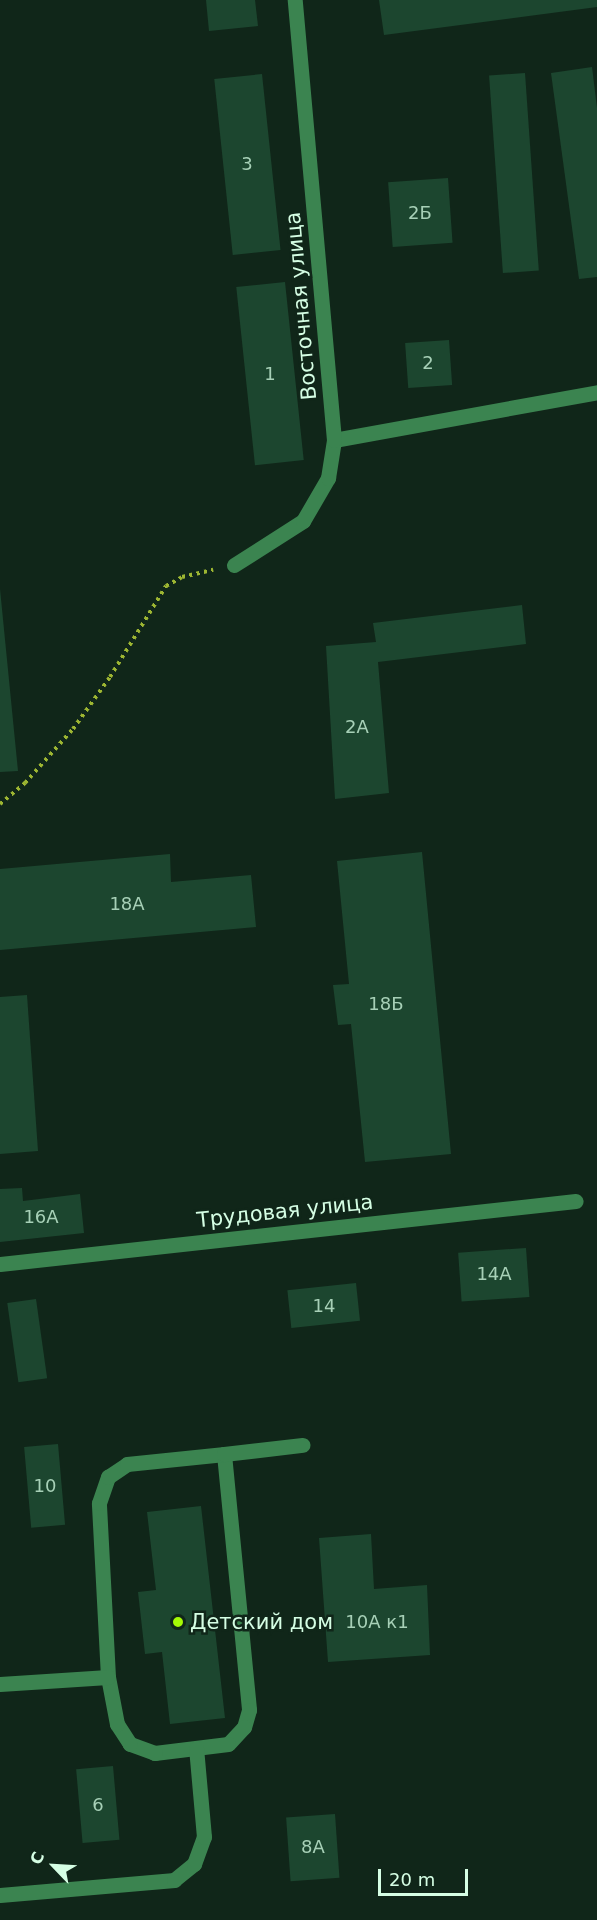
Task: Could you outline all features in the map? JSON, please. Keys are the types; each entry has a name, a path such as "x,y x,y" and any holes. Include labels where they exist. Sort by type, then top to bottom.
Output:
{"street":[{"name":"Восточная улица","path":"234,565 303,521 328,478 334,440 295,0"},
{"path":"334,440 597,392"},
{"name":"Трудовая улица","path":"0,1264 576,1200"},
{"path":"224,1454 249,1710 244,1728 228,1744 155,1753 130,1744 117,1724 108,1677 99,1503 108,1477 127,1464 302,1445"},
{"path":"0,1684 108,1677"},
{"path":"0,1895 174,1880 194,1864 204,1837 196,1748"}],"path":[{"path":"0,804 25,783 73,729 110,677 166,586 182,577 234,565"}],"building":[{"path":"206,0 255,0 258,26 209,31"},
{"path":"379,0 597,0 597,7 384,35"},
{"path":"592,67 597,108 597,277 579,279 551,73"},
{"path":"525,73 539,271 503,273 489,76"},
{"path":"262,74 281,250 233,255 214,79"},
{"path":"448,178 453,243 393,247 388,182"},
{"path":"285,282 304,460 255,465 236,287"},
{"path":"449,340 452,385 408,388 405,343"},
{"path":"0,589 18,771 0,772"},
{"path":"522,605 526,644 378,662 389,793 335,799 326,646 376,642 373,623"},
{"path":"422,852 451,1154 365,1162 351,1024 338,1025 333,985 349,984 337,861"},
{"path":"170,854 171,882 251,875 256,927 0,950 0,869"},
{"path":"27,995 38,1151 0,1154 0,997"},
{"path":"22,1188 23,1201 80,1194 84,1233 0,1242 0,1189"},
{"path":"526,1248 529,1297 462,1302 458,1253"},
{"path":"356,1283 360,1321 291,1328 287,1290"},
{"path":"36,1299 47,1378 18,1382 7,1303"},
{"path":"58,1444 65,1525 31,1528 24,1447"},
{"name":"Детский дом","path":"201,1506 225,1718 170,1724 162,1652 145,1654 138,1592 156,1590 147,1512"},
{"path":"371,1534 374,1589 427,1585 430,1655 328,1662 319,1538"},
{"path":"113,1766 119,1840 83,1843 76,1769"},
{"path":"335,1814 339,1878 291,1881 286,1817"}],"place":[{"name":"Детский дом","path":"178,1622"}]}
